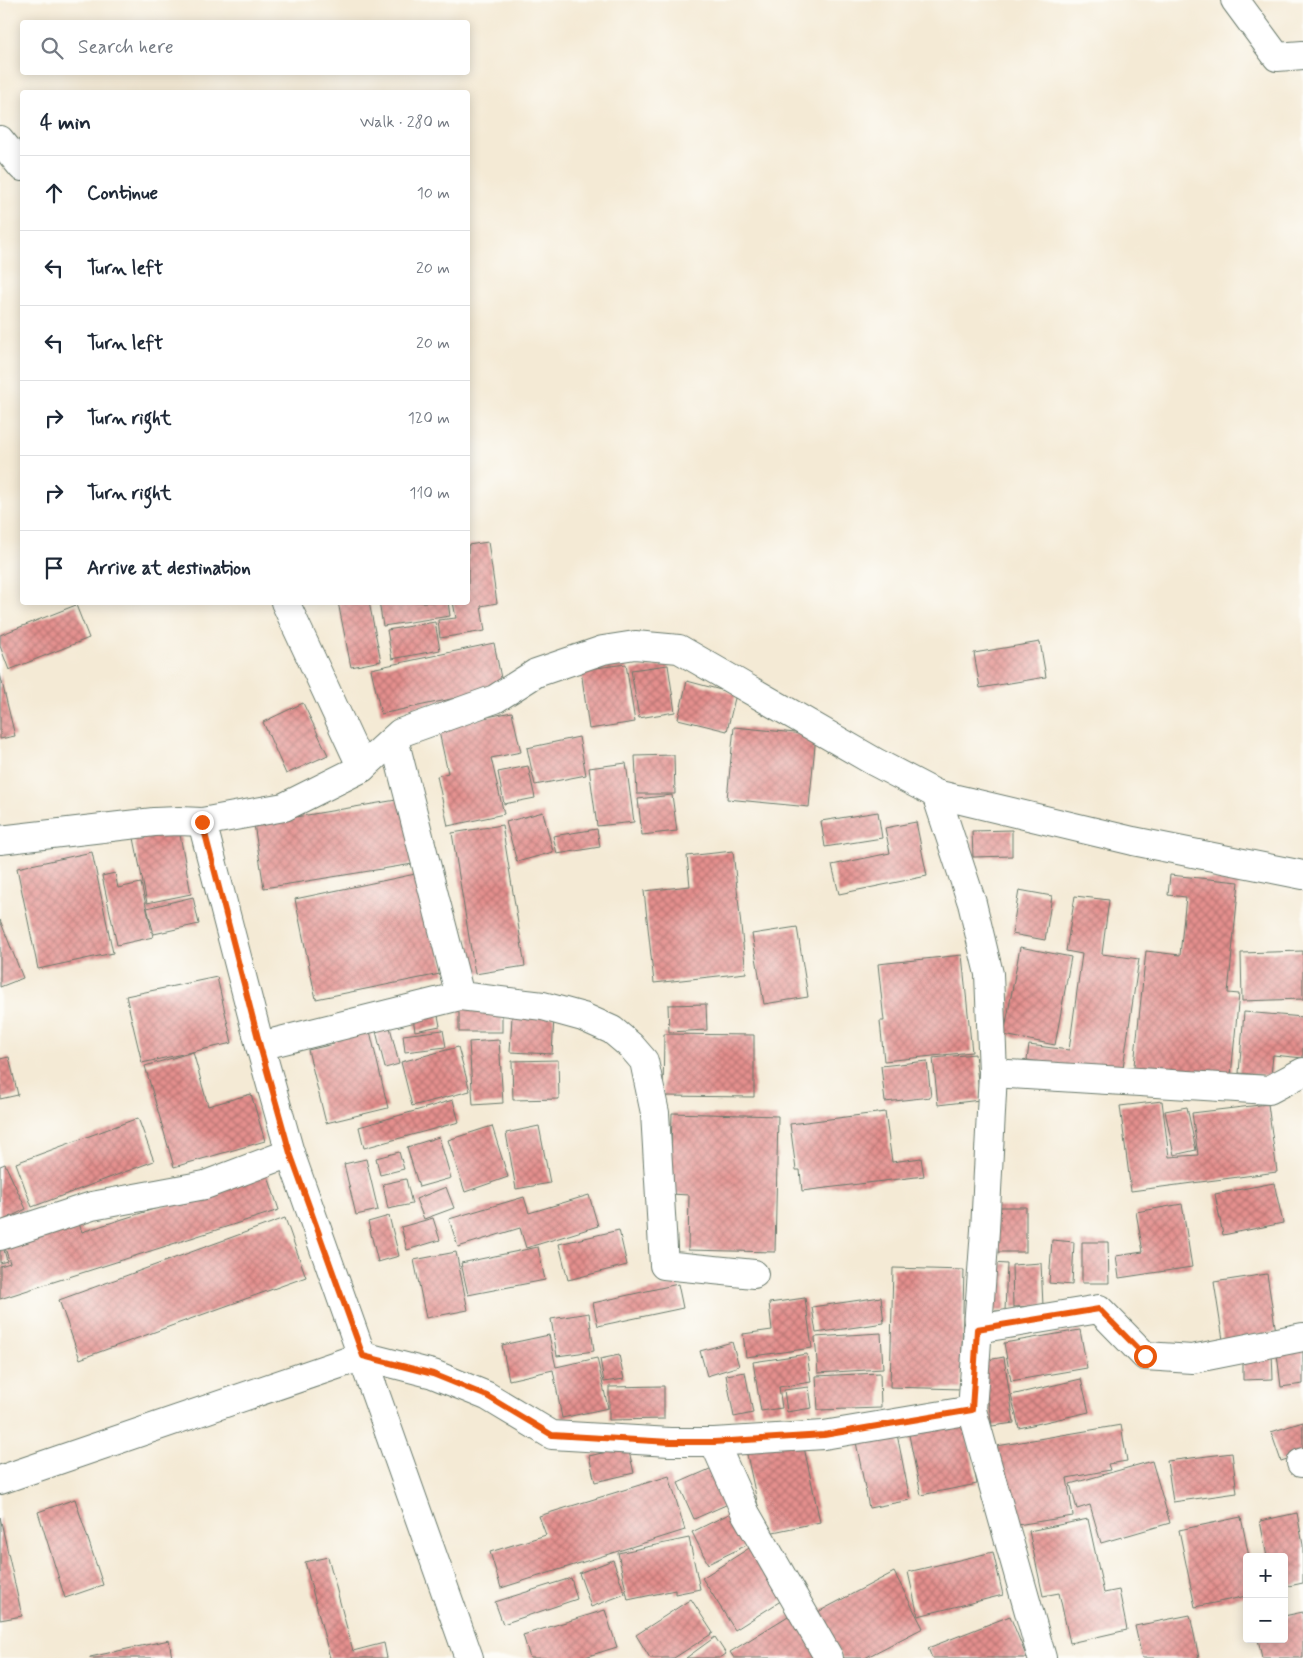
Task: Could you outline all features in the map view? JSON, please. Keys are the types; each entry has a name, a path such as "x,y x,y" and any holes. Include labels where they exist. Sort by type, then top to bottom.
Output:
{"street":[{"path":"1235,0 1278,57 1303,54"},
{"path":"0,140 20,165"},
{"path":"287,605 362,768"},
{"path":"0,840 154,822 202,822 284,807 362,768 400,733 495,699 536,673 603,650 635,645 679,649 875,762 936,794 1133,841 1303,876"},
{"path":"394,739 460,996"},
{"path":"936,794 972,903 989,974 993,1073 985,1230 972,1410 1042,1658"},
{"path":"202,822 260,1046 290,1153 468,1658"},
{"path":"260,1046 460,996 543,1006 583,1017 612,1030 631,1046 644,1061 655,1113 664,1265 754,1274"},
{"path":"993,1073 1269,1090 1303,1072"},
{"path":"0,1236 92,1206 205,1185 290,1153"},
{"path":"977,1329 1099,1309 1145,1356 1192,1359 1303,1337"},
{"path":"0,1480 363,1356 433,1374 487,1396 552,1435 670,1442 714,1442 824,1435 972,1410"},
{"path":"714,1442 746,1514 829,1658"}],"building":[{"path":"488,542 497,603 481,606 485,631 440,638 438,620 456,618 454,605 470,605 470,545"},
{"path":"76,605 89,638 9,670 0,646 0,635"},
{"path":"339,605 370,605 381,661 351,667"},
{"path":"380,605 448,605 450,616 383,626"},
{"path":"435,622 440,650 392,659 387,630"},
{"path":"1040,642 1046,677 980,688 974,653"},
{"path":"494,643 503,688 381,714 371,669"},
{"path":"626,664 635,722 589,729 581,670"},
{"path":"668,665 675,712 639,718 631,670"},
{"path":"0,674 15,736 0,739"},
{"path":"687,681 736,694 727,731 678,719"},
{"path":"303,703 328,755 286,774 263,722"},
{"path":"512,712 521,752 491,758 504,814 448,826 437,776 448,773 438,727"},
{"path":"734,727 816,735 809,807 727,799"},
{"path":"579,737 586,775 535,785 527,748"},
{"path":"674,755 675,794 637,794 635,756"},
{"path":"626,763 634,822 597,826 589,768"},
{"path":"528,766 535,798 504,804 498,772"},
{"path":"672,795 677,831 642,835 638,799"},
{"path":"408,798 419,863 264,888 254,824"},
{"path":"543,812 553,852 517,862 506,822"},
{"path":"878,812 882,838 825,847 821,821"},
{"path":"916,822 927,876 839,894 832,865 890,853 885,828"},
{"path":"178,824 191,894 147,903 133,833"},
{"path":"502,825 525,966 475,974 452,833"},
{"path":"597,829 600,847 557,854 553,836"},
{"path":"1012,830 1012,856 973,857 972,831"},
{"path":"733,851 746,973 654,983 644,891 690,886 687,856"},
{"path":"92,852 113,953 38,969 17,868"},
{"path":"425,872 445,973 316,999 295,899"},
{"path":"115,873 118,888 141,883 153,937 117,945 102,876"},
{"path":"1170,875 1239,882 1228,993 1239,994 1230,1086 1133,1075 1146,951 1180,955 1186,897 1168,895"},
{"path":"1019,890 1052,896 1045,940 1012,934"},
{"path":"1075,896 1109,900 1102,954 1139,959 1122,1074 1027,1060 1029,1045 1069,1050 1082,954 1066,951"},
{"path":"193,897 199,924 154,934 147,908"},
{"path":"0,920 23,978 0,987"},
{"path":"797,927 808,997 764,1004 752,934"},
{"path":"1020,947 1071,957 1055,1045 1004,1035"},
{"path":"1303,951 1303,999 1242,1001 1241,953"},
{"path":"962,955 972,1052 884,1061 880,1021 884,1021 878,964"},
{"path":"217,977 232,1043 142,1063 126,996"},
{"path":"706,1004 707,1030 669,1032 668,1005"},
{"path":"436,1005 440,1026 415,1031 412,1010"},
{"path":"459,1005 502,1005 502,1032 459,1032"},
{"path":"1244,1012 1303,1017 1303,1058 1273,1055 1271,1076 1239,1073"},
{"path":"512,1016 554,1017 552,1054 510,1052"},
{"path":"390,1027 399,1064 385,1068 376,1031"},
{"path":"443,1030 446,1047 405,1052 403,1035"},
{"path":"370,1031 388,1108 326,1123 308,1050 334,1044 334,1040"},
{"path":"664,1034 754,1035 754,1097 663,1096"},
{"path":"499,1040 503,1103 473,1105 469,1042"},
{"path":"458,1047 470,1091 412,1106 401,1062"},
{"path":"193,1052 208,1106 251,1094 265,1141 174,1167 145,1066"},
{"path":"975,1054 980,1100 938,1105 933,1058"},
{"path":"9,1057 18,1095 0,1099 0,1059"},
{"path":"558,1060 559,1099 513,1100 512,1061"},
{"path":"927,1061 931,1097 885,1102 881,1066"},
{"path":"453,1100 459,1122 364,1148 359,1127"},
{"path":"1162,1101 1169,1157 1198,1155 1192,1113 1268,1104 1277,1172 1131,1191 1120,1106"},
{"path":"1187,1107 1196,1150 1174,1155 1165,1111"},
{"path":"885,1112 892,1162 921,1158 924,1176 802,1191 800,1170 796,1170 790,1124"},
{"path":"672,1113 778,1116 775,1252 688,1250 689,1195 670,1194"},
{"path":"138,1118 154,1161 32,1207 16,1163"},
{"path":"492,1126 508,1177 465,1192 448,1140"},
{"path":"539,1126 550,1183 516,1189 506,1133"},
{"path":"439,1137 451,1178 419,1187 407,1147"},
{"path":"399,1152 404,1169 380,1175 376,1158"},
{"path":"366,1159 378,1210 356,1215 344,1164"},
{"path":"5,1164 26,1209 0,1222 0,1166"},
{"path":"267,1173 279,1210 0,1299 0,1266 10,1263 2,1239 76,1215 82,1232"},
{"path":"406,1179 412,1204 388,1209 383,1184"},
{"path":"1274,1183 1283,1223 1223,1235 1215,1194"},
{"path":"446,1187 454,1208 424,1219 416,1199"},
{"path":"589,1195 598,1226 526,1248 520,1228 458,1247 449,1219 524,1197 529,1213"},
{"path":"1182,1204 1192,1267 1119,1278 1116,1256 1143,1252 1136,1212"},
{"path":"995,1207 1026,1207 1026,1252 995,1252"},
{"path":"389,1216 399,1256 378,1262 368,1222"},
{"path":"285,1218 306,1277 80,1359 59,1300"},
{"path":"433,1218 440,1240 407,1250 401,1227"},
{"path":"619,1230 627,1265 568,1280 559,1244"},
{"path":"1052,1240 1074,1242 1072,1285 1049,1283"},
{"path":"1082,1242 1108,1242 1109,1283 1082,1283"},
{"path":"3,1246 7,1261 0,1263 0,1247"},
{"path":"538,1247 545,1280 468,1295 461,1263"},
{"path":"456,1252 468,1310 426,1318 414,1260"},
{"path":"993,1263 1007,1264 1005,1311 991,1311"},
{"path":"1041,1263 1043,1306 1013,1307 1012,1265"},
{"path":"893,1268 964,1270 961,1389 890,1387"},
{"path":"1267,1274 1276,1332 1223,1340 1214,1282"},
{"path":"678,1284 683,1308 598,1326 593,1303"},
{"path":"881,1297 884,1323 816,1333 812,1307"},
{"path":"805,1298 812,1348 746,1357 743,1334 772,1330 769,1303"},
{"path":"589,1313 594,1351 557,1356 551,1319"},
{"path":"1080,1330 1087,1368 1011,1381 1004,1343"},
{"path":"881,1333 883,1369 818,1373 815,1337"},
{"path":"549,1335 556,1367 597,1358 608,1408 562,1418 553,1370 509,1380 502,1345"},
{"path":"732,1342 739,1366 707,1376 700,1351"},
{"path":"1303,1343 1303,1384 1281,1387 1276,1346"},
{"path":"1272,1352 1273,1379 1243,1380 1243,1353"},
{"path":"807,1354 811,1382 779,1387 782,1408 761,1411 753,1362"},
{"path":"619,1355 624,1379 604,1382 600,1359"},
{"path":"1004,1357 1014,1423 992,1426 982,1361"},
{"path":"745,1372 753,1413 734,1417 726,1375"},
{"path":"880,1373 881,1408 818,1410 816,1376"},
{"path":"1081,1379 1089,1412 1019,1428 1011,1395"},
{"path":"664,1386 664,1419 609,1420 609,1387"},
{"path":"809,1387 812,1408 787,1412 784,1390"},
{"path":"964,1419 977,1484 921,1495 908,1430"},
{"path":"1303,1422 1303,1454 1281,1461 1271,1432"},
{"path":"1121,1425 1127,1461 1108,1464 1110,1470 1067,1478 1073,1516 1011,1526 997,1446"},
{"path":"896,1429 910,1500 869,1508 855,1437"},
{"path":"802,1438 820,1522 764,1534 746,1450"},
{"path":"628,1447 634,1473 595,1482 589,1456"},
{"path":"1232,1453 1237,1493 1173,1502 1167,1461"},
{"path":"1152,1461 1170,1523 1101,1543 1090,1505 1077,1509 1070,1484"},
{"path":"719,1465 735,1501 694,1519 678,1483"},
{"path":"669,1476 685,1530 501,1588 490,1552 546,1535 539,1516"},
{"path":"75,1499 103,1585 65,1598 38,1512"},
{"path":"733,1512 749,1544 708,1564 692,1532"},
{"path":"1297,1513 1303,1545 1303,1583 1288,1586 1288,1553 1266,1553 1260,1521"},
{"path":"0,1517 22,1616 0,1620"},
{"path":"1241,1517 1248,1553 1243,1553 1243,1597 1195,1607 1179,1530"},
{"path":"1088,1519 1104,1593 1119,1590 1127,1630 1070,1643 1059,1593 1043,1596 1029,1531"},
{"path":"689,1538 700,1589 675,1594 675,1590 628,1600 618,1553"},
{"path":"754,1545 787,1597 735,1630 702,1578"},
{"path":"993,1552 1003,1595 918,1616 908,1572"},
{"path":"328,1557 353,1651 384,1643 387,1658 330,1658 305,1562"},
{"path":"613,1560 625,1594 591,1607 579,1573"},
{"path":"894,1572 923,1628 865,1658 842,1658 818,1612"},
{"path":"571,1578 577,1599 503,1624 495,1602"},
{"path":"691,1599 713,1633 674,1658 650,1658 636,1635"},
{"path":"605,1610 617,1647 582,1658 530,1658 523,1635"},
{"path":"1303,1612 1303,1658 1262,1658 1259,1643 1288,1643 1288,1615"},
{"path":"793,1613 821,1658 734,1658 730,1652"},
{"path":"1190,1615 1199,1658 1142,1658 1135,1626"},
{"path":"1010,1616 1027,1658 932,1658 928,1648"},
{"path":"715,1637 726,1654 720,1658 686,1658"},
{"path":"169,1640 172,1658 90,1658 90,1657"}],"route":[{"path":"202,822 260,1046 290,1153 363,1356 433,1374 487,1396 552,1435 670,1442 714,1442 824,1435 972,1410 977,1329 1099,1309 1145,1356"}]}
